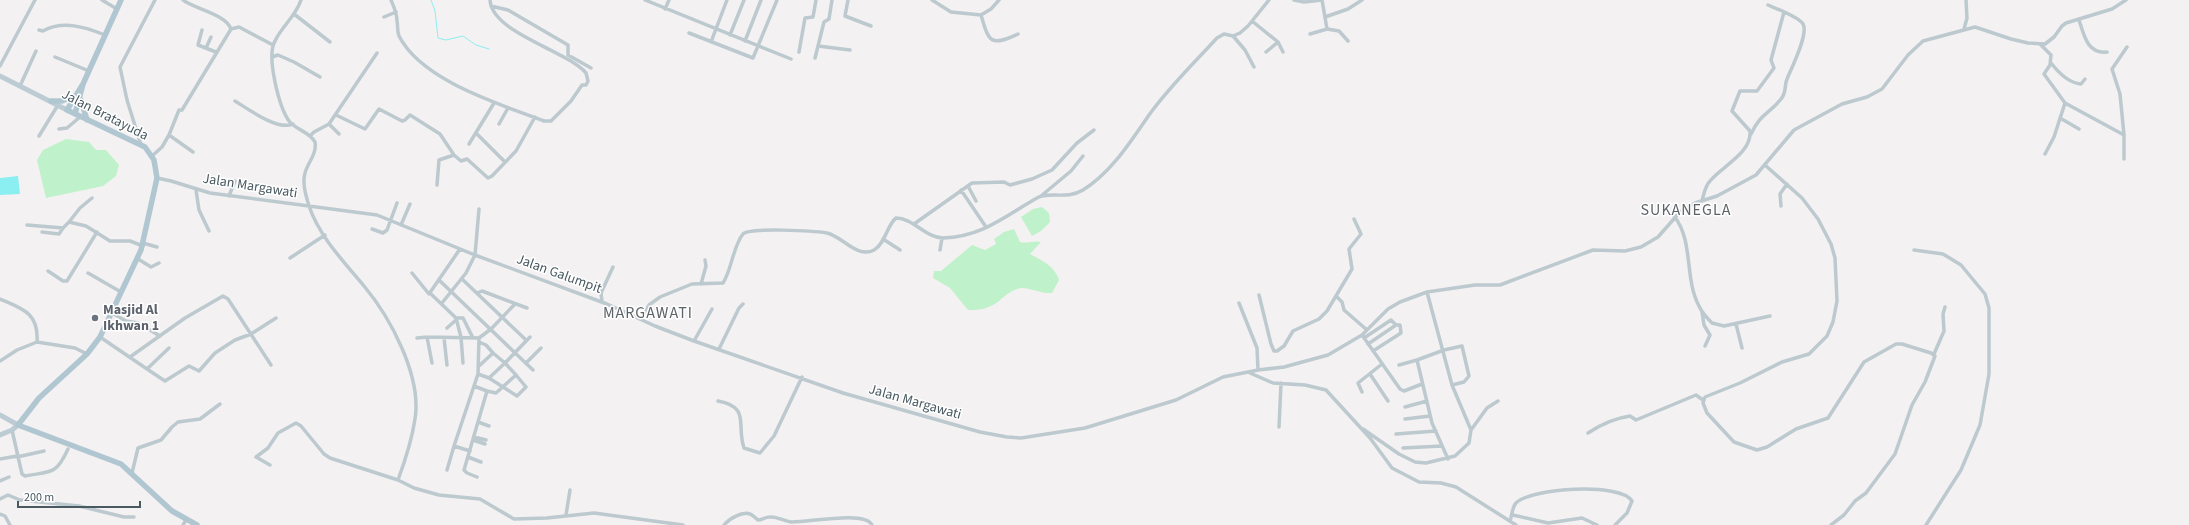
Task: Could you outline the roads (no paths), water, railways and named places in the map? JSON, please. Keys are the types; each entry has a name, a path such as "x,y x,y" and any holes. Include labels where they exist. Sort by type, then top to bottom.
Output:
{"main road":[{"path":"67,110 77,97 121,0"},
{"path":"50,101 62,101 77,97"},
{"path":"77,97 77,115"},
{"path":"77,97 87,121"},
{"name":"Jalan Bratayuda","path":"18,424 39,398 87,354 100,337 138,259 143,245 157,178 152,156 141,144 87,121 67,110"},
{"path":"18,424 109,458 125,466 185,522 196,525"}],"street":[{"path":"0,66 35,0"},
{"path":"102,0 117,9"},
{"path":"141,144 127,100 120,67 155,0"},
{"path":"183,0 221,19 228,24 231,29"},
{"path":"301,0 296,15 273,45 281,105 293,124 312,134 315,142 315,150 304,180 310,207 325,235 344,264 368,292 395,330 412,379 416,403 415,418 398,480"},
{"path":"391,0 399,36 422,63 469,91 507,110 547,122 552,121 571,101 583,84 585,85 588,81 588,76 583,70 507,25 493,12 493,6 490,0"},
{"path":"645,0 791,59"},
{"path":"665,9 669,0"},
{"path":"711,42 727,0"},
{"path":"730,35 744,0"},
{"path":"745,41 761,0"},
{"path":"689,33 750,58 755,57 777,0"},
{"path":"799,52 805,18 814,17 816,0"},
{"path":"815,58 824,22 829,19 832,0"},
{"path":"848,0 845,16 871,26"},
{"path":"932,0 951,12 981,15 995,6 999,0"},
{"path":"1233,36 1240,33 1252,21 1269,0"},
{"path":"1294,0 1304,2 1322,0 1327,29"},
{"path":"1325,17 1348,9 1362,0"},
{"path":"1964,29 1967,18 1966,0"},
{"path":"1363,337 1367,330 1394,306 1427,292 1475,285 1500,286 1592,250 1625,251 1640,247 1658,237 1674,216 1702,201 1717,196 1746,181 1766,166 1794,130 1842,104 1867,97 1882,89 1908,55 1923,41 1964,29 1978,27 2011,39 2040,44 2050,41 2062,26 2112,9 2126,0"},
{"path":"1702,201 1708,182 1742,150 1759,118 1782,98 1786,88 1786,80 1797,58 1804,25 1784,12 1768,5"},
{"path":"493,6 508,10 569,46 568,55 591,68"},
{"path":"384,17 394,12"},
{"path":"1751,135 1750,131 1732,112 1740,91 1757,91 1774,68 1771,60 1784,12"},
{"path":"296,15 330,42"},
{"path":"981,15 987,35 992,40 1007,39 1018,34"},
{"path":"2079,20 2089,45 2098,52 2107,52"},
{"path":"1252,21 1278,42 1283,52"},
{"path":"39,30 43,31 54,27 81,26 105,35"},
{"path":"152,156 162,147 169,135 179,110 182,110 231,29 239,27 273,45"},
{"path":"1310,34 1327,29 1339,31 1348,41"},
{"path":"202,30 198,45 216,52"},
{"path":"1041,196 1074,195 1093,183 1131,141 1179,78 1220,35 1227,34 1233,36 1245,50 1254,67"},
{"path":"206,48 211,38"},
{"path":"1266,52 1278,42"},
{"path":"2040,44 2051,55 2051,63 2044,74 2065,103 2124,135"},
{"path":"818,46 850,50"},
{"path":"2124,159 2124,135 2119,89 2112,69 2127,47"},
{"path":"20,86 36,51"},
{"path":"312,134 329,124 377,53"},
{"path":"274,56 284,56 320,77"},
{"path":"55,58 89,71"},
{"path":"2051,63 2057,71 2072,82 2081,84 2086,79"},
{"name":"Jalan Bratayuda","path":"0,76 67,110"},
{"path":"235,101 277,124 287,126 293,124"},
{"path":"469,144 493,103"},
{"path":"2045,154 2054,137 2065,103"},
{"path":"39,136 58,105"},
{"path":"336,115 366,129 379,109 402,121 411,115 438,133 454,155 461,161 467,159 487,178 496,172 518,147 534,118"},
{"path":"500,124 507,110"},
{"path":"59,129 67,128 77,115"},
{"path":"2060,118 2079,129"},
{"path":"329,124 339,134"},
{"path":"914,224 961,190 976,182 1004,182 1010,185 1037,177 1056,167 1077,143 1094,130"},
{"path":"476,133 505,162"},
{"path":"169,135 193,152"},
{"path":"437,185 439,160 454,155"},
{"path":"641,319 654,300 692,284 723,282 741,236 746,232 752,230 767,231 783,229 826,233 860,251 875,250 896,218 914,224 942,238 968,235 1004,219 1041,196 1071,171 1083,156"},
{"path":"1703,400 1707,396 1740,383 1782,362 1809,354 1827,336 1833,322 1837,301 1833,250 1818,219 1802,198 1766,166"},
{"name":"Jalan Margawati","path":"157,178 171,181 196,190 317,208"},
{"path":"229,196 235,181"},
{"path":"1781,206 1780,194 1786,184"},
{"path":"968,186 976,201"},
{"path":"196,190 199,210 209,231"},
{"path":"961,190 986,227"},
{"path":"42,232 59,234 80,208 92,198"},
{"path":"372,229 383,233 387,230 397,203"},
{"path":"401,225 410,204"},
{"name":"Jalan Galumpit","path":"317,208 361,212 391,220 475,255 602,302 694,341 791,374"},
{"path":"442,303 462,279 475,255 479,209"},
{"path":"1674,216 1681,224 1681,231 1688,249 1691,282 1697,303 1712,323 1718,326 1736,324 1770,316"},
{"path":"1259,295 1271,344 1276,351 1284,346 1293,331 1322,316 1337,297 1352,269 1349,249 1361,234 1354,219"},
{"path":"69,222 86,226 110,241 130,241 157,247"},
{"path":"27,225 63,228"},
{"path":"48,271 64,281 67,281 97,232"},
{"path":"290,258 325,235"},
{"path":"940,250 942,238"},
{"path":"883,239 900,250"},
{"path":"430,293 460,249"},
{"path":"1914,250 1943,254 1961,265 1985,294 1989,308 1989,374 1980,425 1961,470 1926,525"},
{"path":"138,259 151,267 159,263"},
{"path":"701,284 706,266 705,260"},
{"path":"602,302 601,293 613,267"},
{"path":"88,273 121,292"},
{"path":"412,273 427,293 430,293 442,303 456,319 461,337 463,363"},
{"path":"462,279 526,340"},
{"path":"439,280 533,370"},
{"path":"477,294 482,291 527,308"},
{"path":"1427,292 1444,350 1452,385 1471,430"},
{"path":"130,357 222,296 228,299 270,365"},
{"path":"1337,297 1342,302 1345,311 1367,330"},
{"path":"0,299 31,316 37,328 37,342"},
{"path":"1239,303 1257,348 1258,370"},
{"path":"447,470 478,374 479,340 515,304"},
{"path":"719,349 743,304"},
{"path":"1831,525 1844,515 1855,501 1866,494 1895,454 1912,405 1925,382 1935,358 1934,354 1944,331 1943,314 1945,307"},
{"path":"694,341 712,309"},
{"path":"1702,311 1704,325 1710,335 1705,346"},
{"path":"112,313 126,321 138,323 160,336"},
{"path":"100,337 165,381 189,366 199,371 215,353 240,338 251,334 276,318"},
{"path":"448,328 456,319 463,318 473,338"},
{"path":"1363,337 1391,320 1396,325 1400,325 1402,331 1401,333 1373,351"},
{"path":"1736,324 1742,348"},
{"path":"1368,344 1396,325"},
{"path":"427,337 432,363"},
{"path":"417,338 461,337 479,340 505,363 526,387 516,396 489,378 478,374"},
{"path":"489,378 530,337"},
{"path":"1363,337 1401,390 1422,384"},
{"name":"Jalan Margawati","path":"791,374 860,398 980,432 1006,437 1036,435 1085,428 1135,414 1190,394 1223,377 1258,370 1284,368 1321,357 1363,337"},
{"path":"444,338 447,365"},
{"path":"0,361 17,350 37,342 75,348 87,354"},
{"path":"1588,433 1597,427 1623,417 1630,416 1636,420 1649,416 1696,395 1703,400 1707,413 1734,442 1757,450 1767,447 1796,429 1828,418 1864,362 1896,344 1902,344 1934,354"},
{"path":"1399,365 1460,346 1464,350 1469,376 1464,382 1452,385"},
{"path":"147,369 169,348"},
{"path":"526,364 541,348"},
{"path":"479,366 494,353"},
{"path":"1417,360 1430,416 1448,459"},
{"path":"1362,392 1358,384 1382,364"},
{"path":"1248,372 1258,375 1269,382 1305,385 1326,390 1360,427 1392,468 1419,482 1440,483 1456,487 1491,511 1516,525"},
{"path":"1370,374 1388,401"},
{"path":"474,386 496,393 516,376"},
{"path":"718,401 735,407 742,423 743,446 750,451 760,453 774,436 802,377"},
{"path":"1280,427 1281,383"},
{"path":"477,477 464,471 487,391"},
{"path":"1405,407 1427,400"},
{"path":"1360,427 1399,454 1415,462 1426,463 1448,459 1468,445 1471,430 1487,408 1498,401"},
{"path":"132,473 138,448 161,440 178,422 200,419 220,404"},
{"path":"0,415 18,424 12,430 0,435"},
{"path":"1405,418 1430,416"},
{"path":"478,422 489,426"},
{"path":"270,465 258,458 269,447 278,433 293,424 298,424 328,457 398,480 414,488 440,495 480,499 514,519 547,518 566,512 600,513 683,525"},
{"path":"12,430 22,474 25,476 55,470 60,465 68,449"},
{"path":"1396,434 1436,431"},
{"path":"474,438 485,442"},
{"path":"454,446 470,451"},
{"path":"1403,448 1442,446"},
{"path":"0,458 44,451"},
{"path":"468,457 481,462"},
{"path":"0,481 9,477"},
{"path":"1510,521 1515,504 1529,497 1585,488 1622,494 1630,497 1632,501 1630,507 1615,525"},
{"path":"566,512 570,490"},
{"path":"0,499 8,495 20,500 79,506 102,513 134,517"},
{"path":"724,525 731,518 746,513 749,513 758,520 770,517 793,522 831,518 863,518 869,520 872,525"},
{"path":"0,514 5,516 10,525"},
{"path":"1513,515 1548,523 1582,518 1597,525"}],"water":[{"path":"18,176 20,194 0,195 0,178"}],"waterway":[{"path":"431,0 435,11 438,38 446,40 463,36 476,45 489,49"}],"place":[{"name":"Masjid Al Ikhwan 1","path":"95,318"}],"district":[{"name":"SUKANEGLA","path":"1686,210"},
{"name":"MARGAWATI","path":"648,313"}]}
